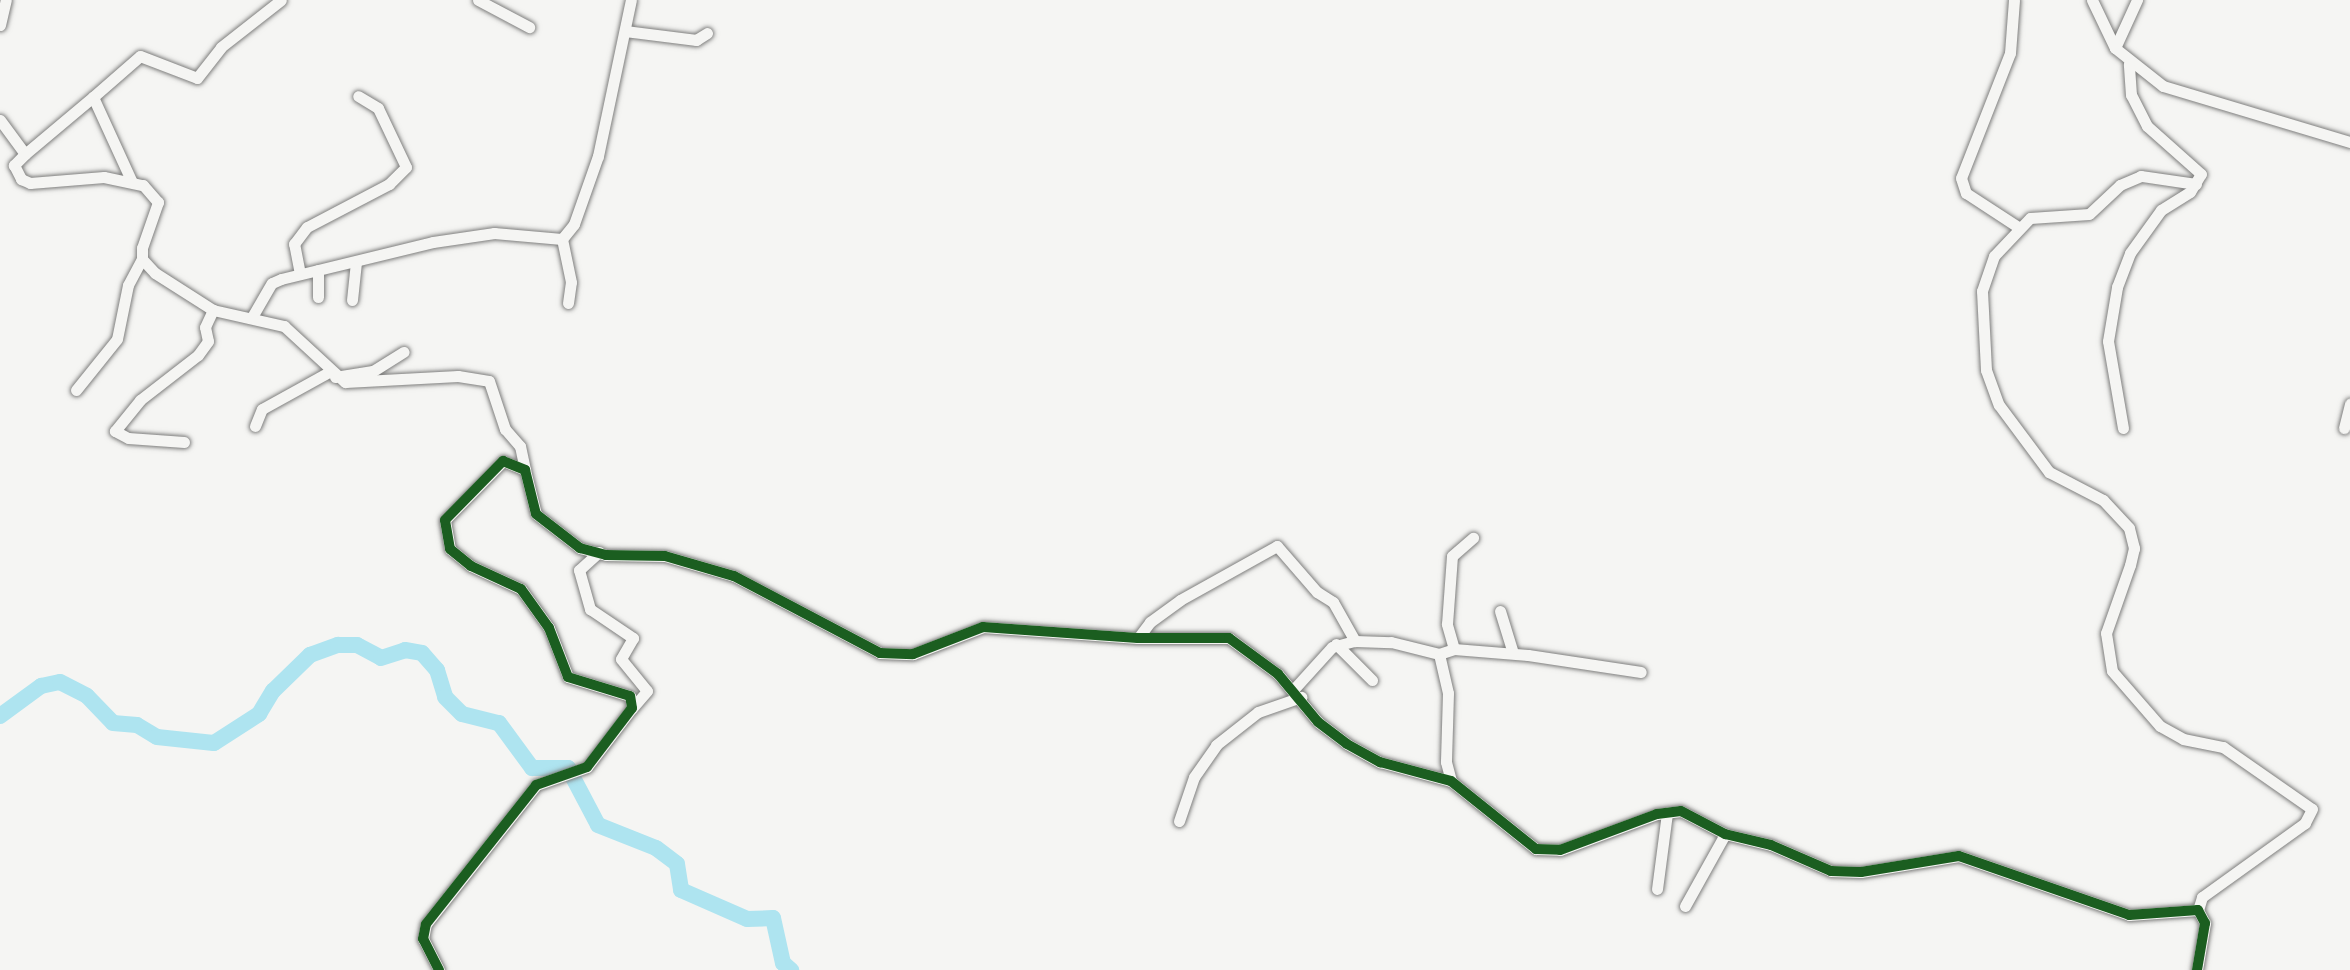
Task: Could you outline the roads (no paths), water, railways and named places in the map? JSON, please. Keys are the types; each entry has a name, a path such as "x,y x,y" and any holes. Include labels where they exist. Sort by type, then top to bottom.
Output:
{"street":[{"path":"0,25 6,0"},
{"path":"76,390 117,339 128,285 142,259 158,202 143,185 104,177 30,183 21,179 14,165 140,56 197,78 221,47 281,0"},
{"path":"478,0 529,27"},
{"path":"562,239 574,224 598,156 631,0"},
{"path":"2014,0 2010,53 1961,178 1966,193 2018,227"},
{"path":"2092,0 2115,48 2129,64 2177,91 2350,142"},
{"path":"2115,48 2137,0"},
{"path":"625,31 696,40 707,33"},
{"path":"2123,428 2108,341 2117,287 2130,253 2161,210 2196,184 2198,169 2147,126 2131,95 2129,64"},
{"path":"300,274 294,244 307,227 389,184 406,167 378,108 358,96"},
{"path":"93,97 132,182"},
{"path":"0,120 25,154"},
{"path":"2195,970 2205,923 2198,910 2202,897 2305,823 2312,809 2223,747 2183,739 2160,726 2112,671 2106,633 2134,548 2129,528 2117,510 2049,472 2036,459 1999,405 1986,370 1985,277 2018,227 2030,218 2089,214 2120,185 2141,176 2196,184"},
{"path":"252,317 272,283 300,274 356,263 433,242 494,233 562,239"},
{"path":"562,239 571,282 568,303"},
{"path":"142,259 213,310 272,321 295,334 332,374 355,383 484,378 493,386 505,429 520,446 536,514 550,530 580,548 665,556 734,576 880,653 913,654 983,627 1138,638 1229,638 1297,694 1318,722 1366,755 1418,775 1451,781 1536,849 1549,851 1667,813 1697,817 1725,834 1771,845 1831,871 1861,872 1959,856 2129,915 2198,910"},
{"path":"352,300 356,263"},
{"path":"318,270 318,297"},
{"path":"184,442 128,438 115,431 140,400 198,355 208,341 205,327 213,310"},
{"path":"255,426 262,409 332,374 373,371 403,352"},
{"path":"2344,428 2350,404"},
{"path":"525,470 503,461 496,465 445,520 450,549 471,566 521,589 549,628 568,677 630,696 632,708"},
{"path":"1454,649 1447,624 1452,556 1473,538"},
{"path":"1138,638 1180,600 1277,546 1317,592 1333,602 1355,641"},
{"path":"439,970 423,939 426,924 536,785 587,767 647,691 621,659 633,638 590,609 579,570 599,552"},
{"path":"1500,611 1503,636 1513,653"},
{"path":"1179,821 1194,777 1216,745 1271,704 1297,694 1336,644 1391,642 1439,654 1454,649 1513,653 1641,672"},
{"path":"1336,644 1372,680"},
{"path":"1439,654 1448,693 1446,762 1451,781"},
{"path":"1657,889 1667,813"},
{"path":"1685,906 1725,834"}],"waterway":[{"path":"0,716 41,686 60,682 87,696 113,723 137,725 157,737 214,743 259,714 273,691 310,655 338,645 357,645 381,658 405,650 422,653 437,670 445,697 462,714 499,723 532,768 568,768 598,825 656,848 677,864 681,890 747,919 773,918 783,963 791,970"}]}
